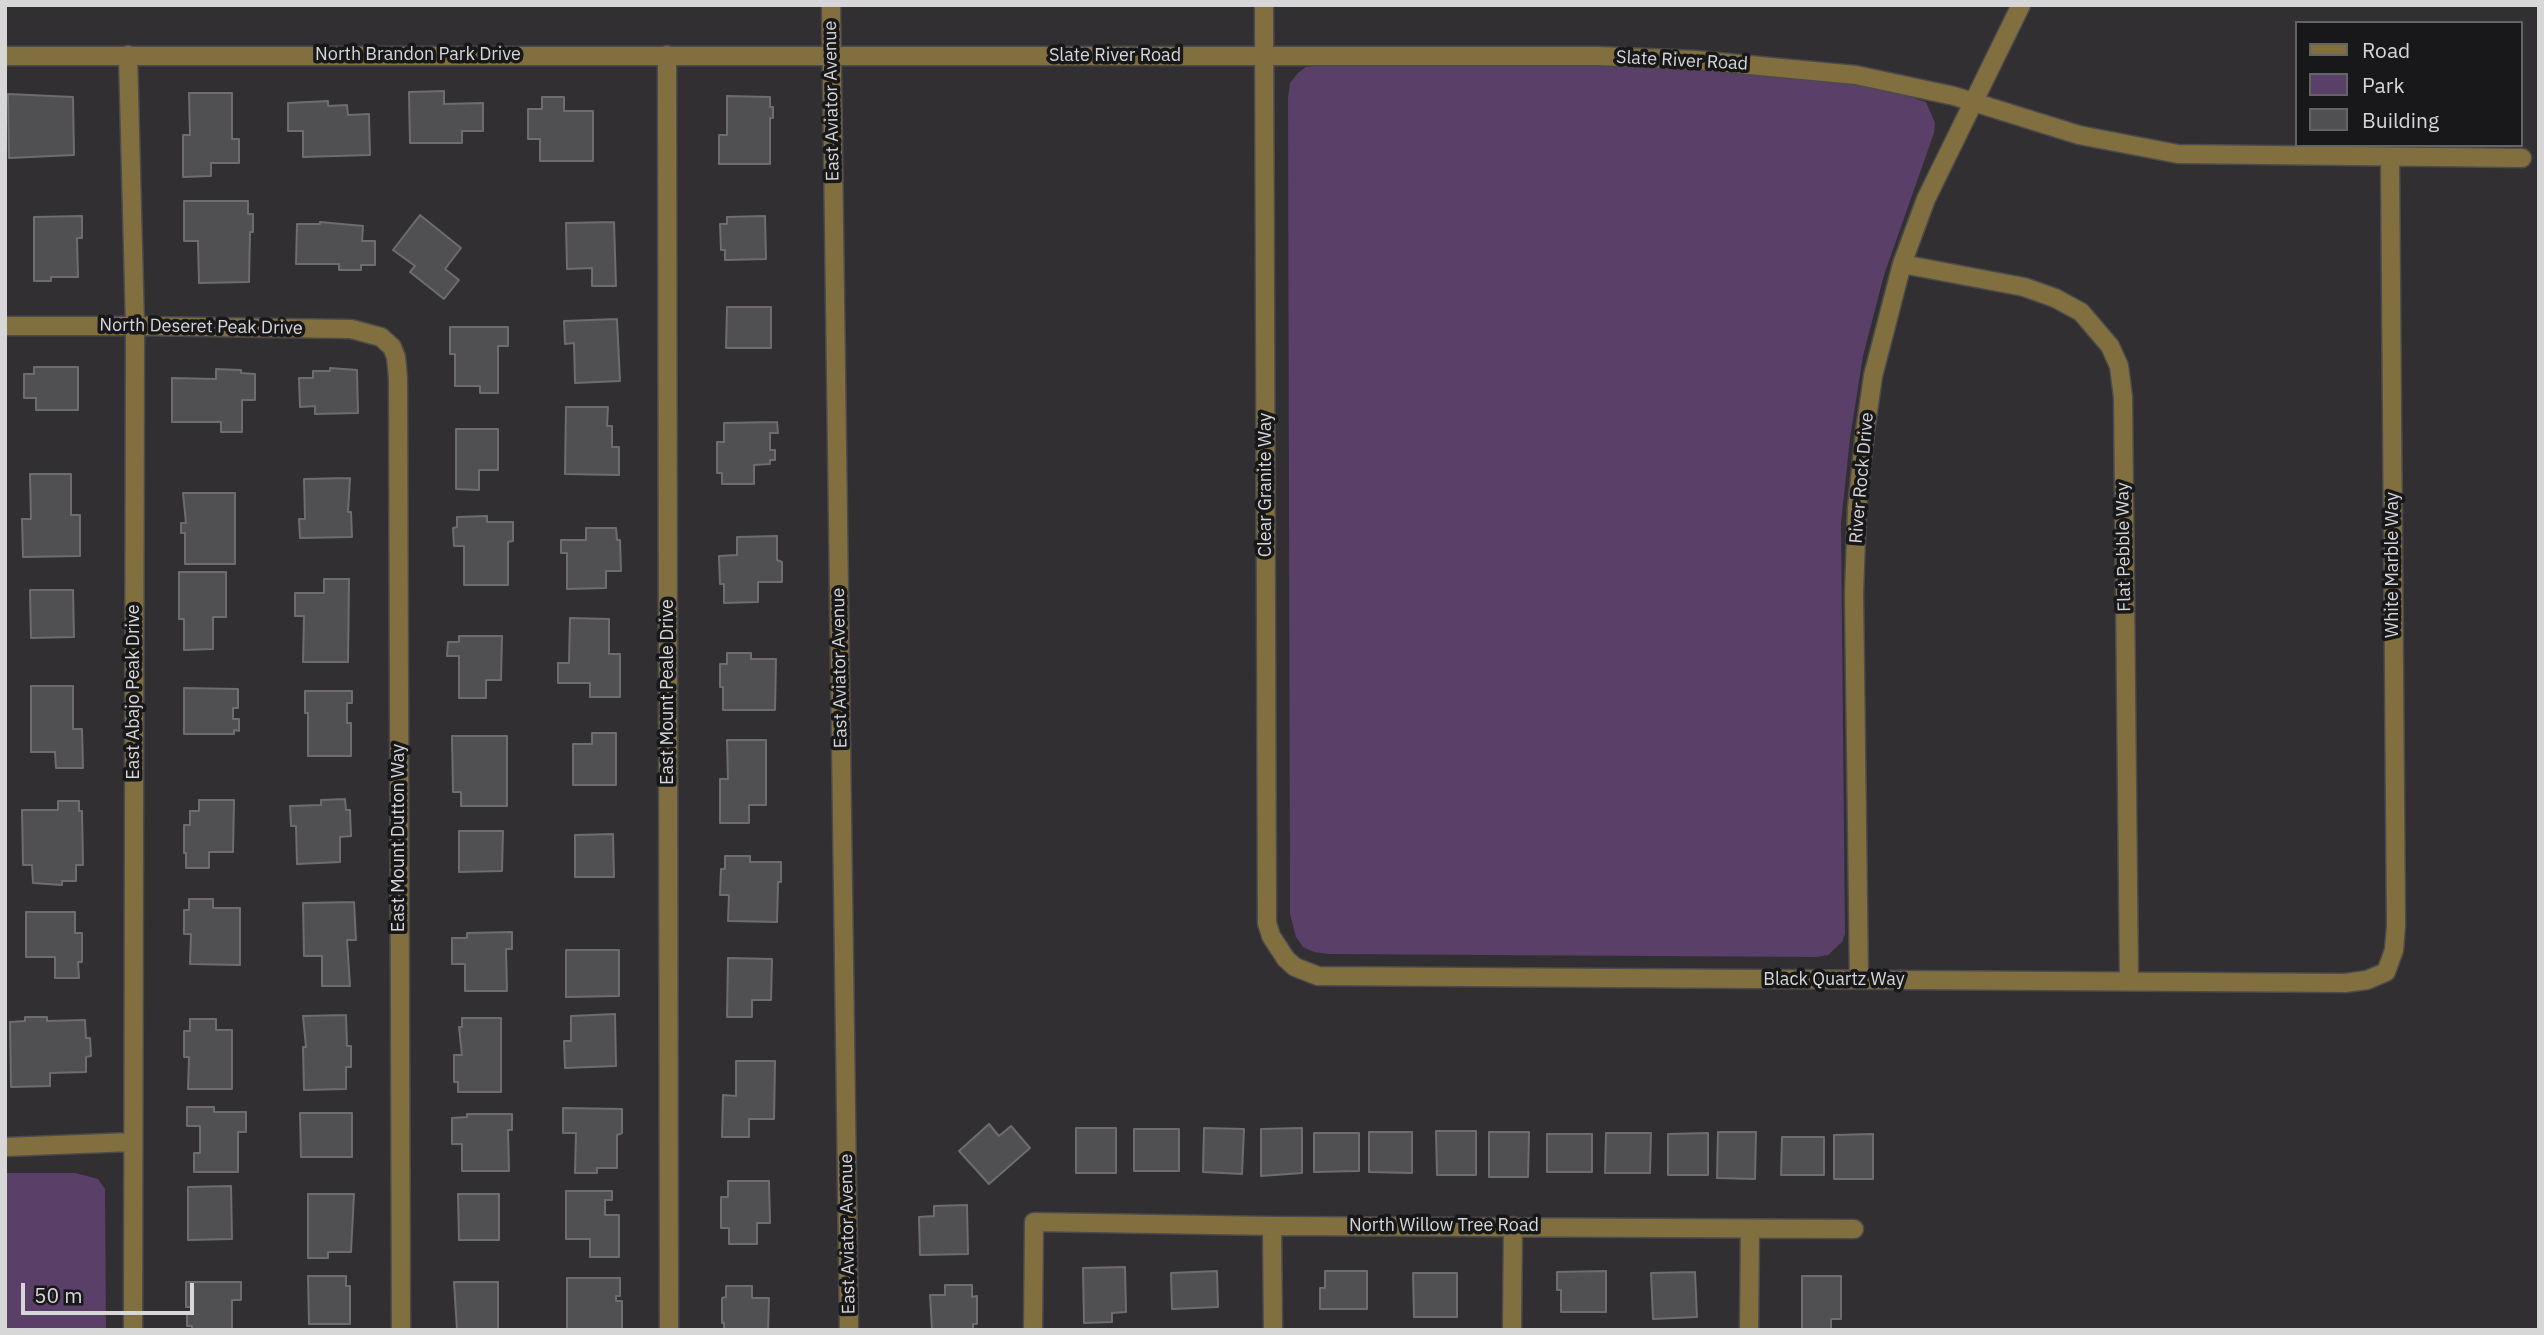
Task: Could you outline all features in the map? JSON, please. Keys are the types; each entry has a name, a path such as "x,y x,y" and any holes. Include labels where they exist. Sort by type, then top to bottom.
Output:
{"street":[{"name":"East Aviator Avenue","path":"831,5 849,1330"},
{"name":"Clear Granite Way","path":"1264,5 1267,923 1270,936 1286,959"},
{"name":"River Rock Drive","path":"1859,981 1854,594 1857,508 1874,376 1902,264 1926,199 2021,5"},
{"name":"East Abajo Peak Drive","path":"128,55 135,326 133,1330"},
{"name":"East Mount Peale Drive","path":"667,55 669,1330"},
{"name":"North Brandon Park Drive","path":"5,56 831,57"},
{"name":"Slate River Road","path":"831,57 1586,56 1696,60 1856,75 1973,102 2079,135 2178,154 2522,158"},
{"name":"White Marble Way","path":"2386,972 2394,950 2396,926 2389,157"},
{"name":"Flat Pebble Way","path":"1902,264 2024,288 2055,298 2081,312 2110,346 2119,366 2123,397 2129,982"},
{"name":"North Deseret Peak Drive","path":"5,326 351,329 381,337 392,348"},
{"name":"East Mount Dutton Way","path":"392,348 396,357 398,378 401,1330"},
{"name":"Black Quartz Way","path":"1286,959 1306,972 1330,977 2346,983 2367,980 2386,972"},
{"path":"5,1147 132,1142"},
{"name":"North Willow Tree Road","path":"1033,1330 1034,1222 1854,1229"},
{"path":"1272,1226 1273,1330"},
{"path":"1512,1330 1513,1226"},
{"path":"1749,1228 1749,1330"}],"green space":[{"path":"1632,65 1834,81 1894,92 1926,102 1935,123 1934,133 1884,275 1863,356 1850,438 1841,523 1845,934 1842,942 1828,955 1328,954 1303,947 1296,937 1290,914 1288,98 1290,83 1298,73 1306,67"},
{"path":"5,1173 75,1173 98,1179 105,1189 106,1330 5,1330"}],"building":[{"path":"444,91 444,104 483,103 483,131 462,131 462,143 410,143 409,92"},
{"path":"189,93 232,93 232,139 239,139 239,163 211,163 211,176 183,177 183,135 190,135"},
{"path":"8,94 73,97 74,155 9,158"},
{"path":"727,96 770,97 773,118 770,118 770,164 719,164 719,135 727,135"},
{"path":"542,97 564,97 564,111 593,111 593,161 540,161 540,139 528,139 528,109 542,109"},
{"path":"328,101 328,106 347,105 348,115 369,114 370,155 303,157 303,131 288,131 288,103"},
{"path":"184,201 248,201 248,214 253,214 249,282 199,283 198,241 184,241"},
{"path":"420,215 461,248 445,269 459,280 444,299 410,272 415,266 393,250"},
{"path":"82,216 82,238 77,238 78,277 51,277 51,281 34,281 34,217"},
{"path":"765,216 766,259 725,260 725,250 721,250 720,224 727,224 727,217"},
{"path":"320,222 363,226 362,241 375,241 375,265 361,265 361,270 339,270 339,264 296,264 297,224"},
{"path":"614,222 616,286 592,286 592,268 567,269 566,223"},
{"path":"727,307 771,307 771,348 726,348"},
{"path":"617,319 620,381 575,383 574,343 565,344 564,321"},
{"path":"450,327 508,327 508,346 498,346 498,393 480,393 480,386 455,386 455,354 450,354"},
{"path":"34,367 78,367 78,410 36,410 36,398 24,398 24,374 34,374"},
{"path":"330,368 357,370 358,413 315,414 315,406 300,407 299,378 313,378 313,371 330,371"},
{"path":"216,369 241,370 241,373 255,374 255,400 242,400 242,432 221,432 221,422 172,422 172,378 216,379"},
{"path":"566,407 608,407 607,426 612,426 612,447 619,447 619,475 565,474"},
{"path":"777,422 778,433 770,433 770,450 775,450 775,460 770,460 770,464 754,465 754,484 722,484 722,473 717,473 717,442 724,442 724,423"},
{"path":"456,429 498,429 498,470 479,470 479,490 456,489"},
{"path":"30,474 71,474 71,515 80,515 80,556 23,557 22,519 31,519"},
{"path":"350,478 348,512 351,512 352,537 300,538 299,519 305,519 304,479"},
{"path":"183,493 235,493 235,564 185,564 185,533 181,533 181,523 186,523"},
{"path":"487,516 487,522 513,522 513,541 508,542 508,585 464,585 464,546 454,546 453,528 457,527 457,517"},
{"path":"586,528 616,528 617,540 620,540 621,571 606,571 606,588 567,589 567,553 561,553 561,540 586,540"},
{"path":"777,536 777,560 782,562 782,582 758,582 758,602 724,603 719,556 737,555 737,537"},
{"path":"179,572 226,572 226,617 213,617 213,649 184,650 184,619 179,619"},
{"path":"324,579 349,579 348,662 303,662 304,616 295,616 295,593 324,593"},
{"path":"30,590 73,590 74,637 31,638"},
{"path":"570,618 609,619 609,654 620,654 620,697 590,697 590,683 558,683 558,663 569,663"},
{"path":"459,636 502,636 501,680 486,680 486,698 459,698 459,656 447,656 448,642 459,642"},
{"path":"727,653 751,653 751,659 776,659 775,710 723,710 720,664 727,664"},
{"path":"31,686 73,686 73,729 82,729 83,768 56,768 55,752 31,752"},
{"path":"184,688 238,689 238,708 233,708 233,719 239,719 239,731 234,730 234,734 184,734"},
{"path":"305,691 352,691 352,703 347,703 347,723 351,723 351,756 308,756"},
{"path":"592,733 616,733 616,785 573,785 573,744 592,744"},
{"path":"452,736 507,736 507,806 461,806 461,792 453,792"},
{"path":"727,740 766,740 766,805 749,805 749,823 720,823 720,779 728,779"},
{"path":"345,799 346,810 350,810 351,836 340,837 340,862 297,864 296,826 291,826 290,806 321,805 321,800"},
{"path":"199,800 234,800 233,852 209,852 209,868 186,868 184,825 190,825 190,811 199,811"},
{"path":"58,801 79,801 79,811 82,811 83,865 76,865 76,881 62,881 62,885 33,883 32,865 23,865 22,810 58,810"},
{"path":"459,831 503,831 502,871 459,872"},
{"path":"613,834 614,877 575,877 575,835"},
{"path":"725,856 750,856 750,862 781,862 777,922 728,921 729,895 720,895 721,869 725,869"},
{"path":"189,899 213,899 213,908 240,908 240,965 190,964 191,934 184,934 184,910 189,910"},
{"path":"354,902 356,940 347,940 350,986 322,986 322,956 304,956 303,903"},
{"path":"26,912 75,912 75,933 82,933 79,978 55,978 55,957 26,957"},
{"path":"512,932 512,949 506,949 507,991 465,991 465,964 452,964 452,938 467,938 467,933"},
{"path":"566,950 619,950 619,996 566,997"},
{"path":"728,958 772,959 771,1000 752,1000 752,1017 727,1017"},
{"path":"615,1014 616,1066 565,1068 564,1041 571,1041 571,1016"},
{"path":"346,1015 351,1067 346,1067 346,1089 304,1090 303,1047 306,1047 303,1016"},
{"path":"25,1017 47,1017 47,1021 85,1020 91,1056 86,1057 86,1072 50,1073 50,1086 11,1087 10,1022 25,1021"},
{"path":"462,1018 501,1018 501,1092 458,1092 458,1082 454,1082 454,1055 462,1055 459,1027 462,1027"},
{"path":"190,1019 216,1019 216,1030 232,1030 232,1089 188,1089 189,1057 184,1057 184,1031 190,1031"},
{"path":"736,1061 775,1061 774,1119 749,1119 749,1137 722,1137 723,1095 736,1096"},
{"path":"187,1107 214,1107 214,1112 246,1112 246,1132 238,1132 238,1172 194,1172 194,1153 200,1153 200,1126 187,1126"},
{"path":"563,1108 622,1109 622,1133 617,1135 617,1168 597,1168 597,1173 575,1173 576,1133 563,1133"},
{"path":"300,1113 352,1113 352,1157 301,1157"},
{"path":"467,1114 512,1114 512,1130 508,1130 509,1171 462,1171 462,1144 452,1144 452,1118 467,1117"},
{"path":"989,1124 999,1136 1011,1126 1030,1148 989,1184 959,1151"},
{"path":"1076,1128 1116,1128 1116,1173 1076,1173"},
{"path":"1204,1128 1244,1129 1242,1174 1203,1172"},
{"path":"1302,1128 1302,1173 1261,1176 1261,1129"},
{"path":"1134,1129 1179,1129 1179,1171 1134,1171"},
{"path":"1436,1131 1476,1131 1476,1175 1437,1175"},
{"path":"1369,1132 1412,1132 1412,1173 1369,1172"},
{"path":"1489,1132 1529,1132 1528,1177 1489,1177"},
{"path":"1718,1132 1756,1132 1755,1179 1717,1178"},
{"path":"1314,1133 1359,1133 1359,1171 1314,1172"},
{"path":"1606,1133 1651,1133 1650,1173 1605,1173"},
{"path":"1708,1133 1708,1175 1668,1175 1668,1134"},
{"path":"1547,1134 1592,1134 1592,1172 1547,1172"},
{"path":"1873,1134 1873,1179 1834,1179 1834,1135"},
{"path":"1782,1137 1824,1137 1824,1175 1781,1175"},
{"path":"728,1181 769,1181 770,1223 757,1223 757,1244 729,1244 729,1228 721,1228 721,1197 728,1197"},
{"path":"231,1186 232,1239 188,1240 188,1187"},
{"path":"566,1191 612,1191 612,1200 605,1200 605,1215 619,1215 619,1257 590,1257 590,1239 566,1239"},
{"path":"308,1194 354,1194 351,1252 328,1252 328,1258 308,1258"},
{"path":"458,1194 499,1194 499,1240 459,1240"},
{"path":"967,1205 968,1254 920,1255 919,1217 934,1216 934,1206"},
{"path":"1125,1267 1126,1312 1112,1313 1112,1322 1084,1323 1083,1268"},
{"path":"1217,1271 1218,1307 1172,1309 1171,1273"},
{"path":"1325,1271 1367,1271 1367,1309 1320,1309 1320,1288 1325,1288"},
{"path":"1606,1271 1606,1312 1561,1312 1561,1290 1557,1290 1557,1272"},
{"path":"1695,1272 1697,1317 1653,1319 1651,1273"},
{"path":"1413,1273 1457,1273 1457,1317 1414,1317"},
{"path":"308,1276 346,1276 346,1286 350,1286 350,1324 309,1324"},
{"path":"1802,1276 1841,1276 1841,1319 1831,1319 1831,1330 1802,1330"},
{"path":"567,1278 620,1278 620,1296 616,1296 616,1301 622,1301 622,1330 567,1330"},
{"path":"186,1282 241,1282 241,1300 232,1300 232,1330 192,1330 192,1326 187,1326 187,1314 193,1314 193,1307 186,1307"},
{"path":"454,1282 498,1282 498,1330 457,1330"},
{"path":"945,1285 972,1285 972,1297 977,1296 977,1324 973,1324 973,1330 932,1330 930,1295 945,1295"},
{"path":"726,1286 752,1286 752,1298 769,1298 768,1330 724,1330 722,1298 726,1297"}]}
